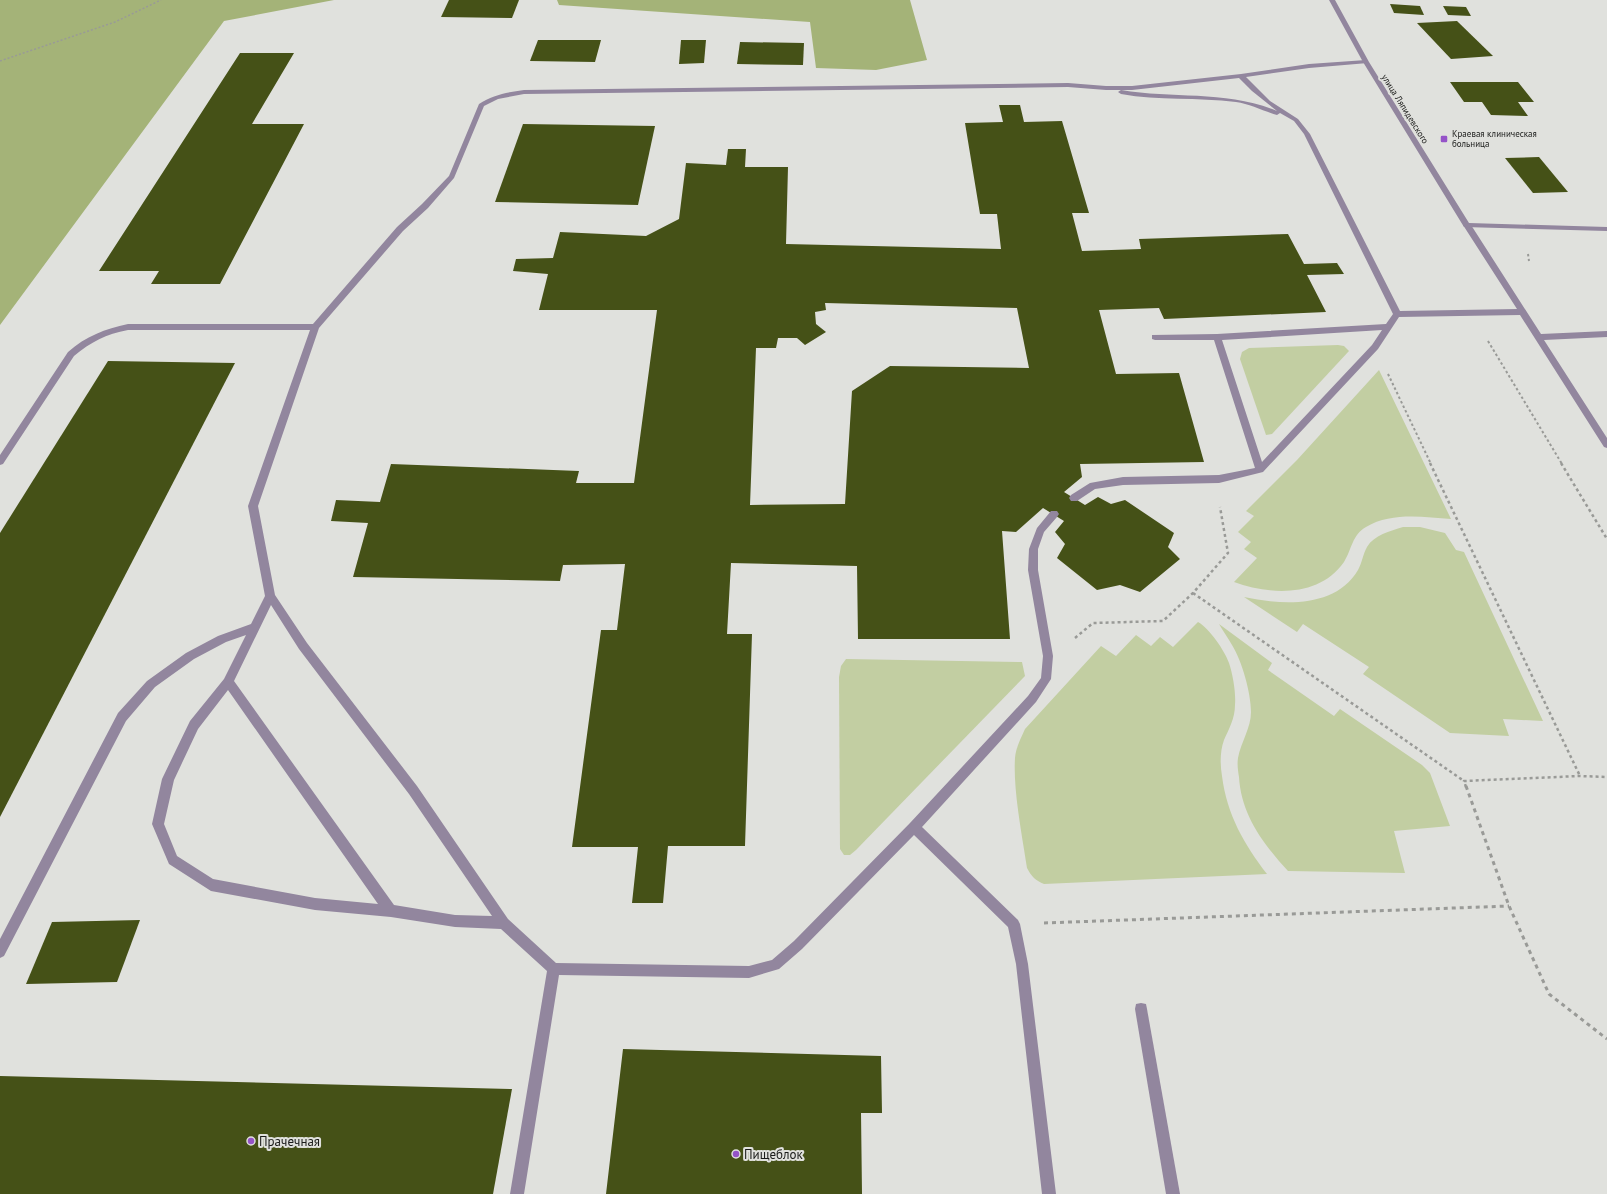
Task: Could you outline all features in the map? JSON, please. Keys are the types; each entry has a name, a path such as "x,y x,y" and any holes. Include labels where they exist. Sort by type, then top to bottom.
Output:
{"street":[{"name":"улица Ляпидевского","path":"1332,0 1366,62 1467,225 1607,445"},
{"path":"1054,514 1046,520 1039,532 1033,548 1032,567 1049,661 1047,678 1032,699 914,827 798,945 775,965 750,972 554,969 504,923 413,790 303,646 270,596 253,506 315,327 400,229 425,206 452,177 481,105 489,100 503,95 524,92 1068,85 1106,88 1132,88 1241,76 1308,66 1366,62"},
{"path":"1241,76 1268,102 1296,120 1307,134 1397,314"},
{"path":"1106,88 1160,98 1236,100 1260,106 1296,120"},
{"path":"1467,225 1607,229"},
{"path":"1397,314 1522,312"},
{"path":"1074,498 1093,486 1123,481 1219,479 1260,470 1375,347 1397,314"},
{"path":"0,462 71,354 85,341 106,331 128,327 315,327"},
{"path":"1155,337 1217,337 1388,327"},
{"path":"1538,337 1607,334"},
{"path":"1217,337 1260,470"},
{"path":"270,596 228,682 194,725 168,779 158,824 173,860 211,885 315,904 391,911 454,921 504,923"},
{"path":"0,952 122,717 151,684 190,656 222,639 255,627"},
{"path":"228,682 391,911"},
{"path":"914,827 1014,924 1022,964 1049,1194"},
{"path":"517,1194 554,969"},
{"path":"1141,1009 1173,1194"}],"path":[{"path":"0,61 115,22 161,0"},
{"path":"1471,313 1607,539"},
{"path":"1375,347 1580,776"},
{"path":"1049,661 1093,623 1163,621 1193,593 1228,552 1218,499 1219,479"},
{"path":"1193,593 1464,781 1509,906 1549,994 1607,1039"},
{"path":"1464,781 1580,776 1607,777"},
{"path":"1014,924 1509,906"}],"green space":[{"path":"0,0 334,0 224,21 0,325"},
{"path":"557,0 910,0 927,60 876,70 816,68 810,22 559,5"},
{"path":"1344,346 1349,351 1272,434 1266,435 1240,359 1242,352 1249,348"},
{"path":"1379,370 1451,519 1396,517 1376,522 1361,530 1355,538 1344,562 1334,574 1307,588 1278,591 1262,589 1234,582 1257,558 1244,549 1251,542 1238,532 1254,516 1246,511 1297,460"},
{"path":"1403,527 1420,527 1445,533 1456,550 1464,552 1543,721 1503,719 1509,736 1450,733 1363,674 1369,667 1303,624 1297,632 1244,597 1274,602 1290,602 1322,598 1336,592 1348,583 1358,570 1367,547 1374,539 1378,536"},
{"path":"1198,622 1207,629 1216,640 1227,658 1235,690 1235,710 1233,719 1224,740 1221,753 1224,790 1232,816 1244,840 1267,874 1044,884 1036,880 1027,868 1015,784 1015,758 1025,729 1101,646 1116,656 1136,635 1151,646 1160,637 1173,647"},
{"path":"1219,624 1272,663 1268,670 1334,716 1340,709 1422,765 1430,773 1450,826 1394,831 1405,873 1288,871 1270,850 1255,828 1249,816 1241,791 1238,760 1239,752 1251,718 1251,704 1248,687 1236,652"},
{"path":"846,659 1022,662 1025,676 850,855 844,855 840,849 839,677 841,666"}],"building":[{"path":"449,0 519,0 512,18 441,17"},
{"path":"1390,4 1420,6 1424,15 1394,13"},
{"path":"1443,6 1466,7 1471,16 1448,15"},
{"path":"1457,21 1493,56 1451,59 1417,23"},
{"path":"538,40 601,40 595,62 530,61"},
{"path":"681,40 706,40 704,63 679,64"},
{"path":"740,42 804,43 803,65 737,64"},
{"path":"240,53 294,53 252,124 304,124 220,284 151,284 159,271 99,271"},
{"path":"1450,82 1518,82 1534,102 1518,102 1528,116 1491,115 1482,102 1464,102"},
{"path":"999,105 1020,105 1024,122 1062,121 1089,213 1072,213 1082,251 1141,249 1139,239 1288,234 1304,264 1337,263 1344,274 1307,275 1326,312 1164,319 1159,308 1099,310 1116,374 1179,373 1204,462 1080,464 1082,477 1064,492 1085,505 1098,497 1111,504 1125,500 1174,533 1168,547 1180,559 1140,592 1120,585 1097,590 1057,558 1065,544 1055,532 1064,521 1043,508 1016,532 1002,531 1010,639 858,639 857,566 731,563 727,634 752,634 745,846 668,846 663,903 632,903 638,847 572,847 601,630 617,630 625,564 563,565 560,581 353,577 368,523 331,521 336,500 380,502 391,464 579,471 576,483 634,483 657,310 539,310 548,274 513,271 516,259 553,258 560,232 646,236 679,219 686,163 726,165 728,149 746,149 745,167 788,167 786,244 1001,249 997,214 980,214 965,123 1003,122","holes":["825,303 1017,308 1029,368 890,366 852,391 845,504 750,505 756,348 776,348 778,338 797,338 805,345 826,332 816,324 815,312 826,310"]},
{"path":"523,124 655,126 638,205 495,202"},
{"path":"1539,157 1568,192 1533,193 1505,158"},
{"path":"108,361 235,363 0,817 0,533"},
{"path":"140,920 117,982 26,984 52,922"},
{"name":"Пищеблок","path":"623,1049 881,1056 882,1113 861,1113 862,1194 606,1194"},
{"name":"Прачечная","path":"0,1076 512,1089 493,1194 0,1194"}],"place":[{"name":"Краевая клиническая больница","path":"1444,139"},
{"name":"Прачечная","path":"251,1141"},
{"name":"Пищеблок","path":"736,1154"}]}
